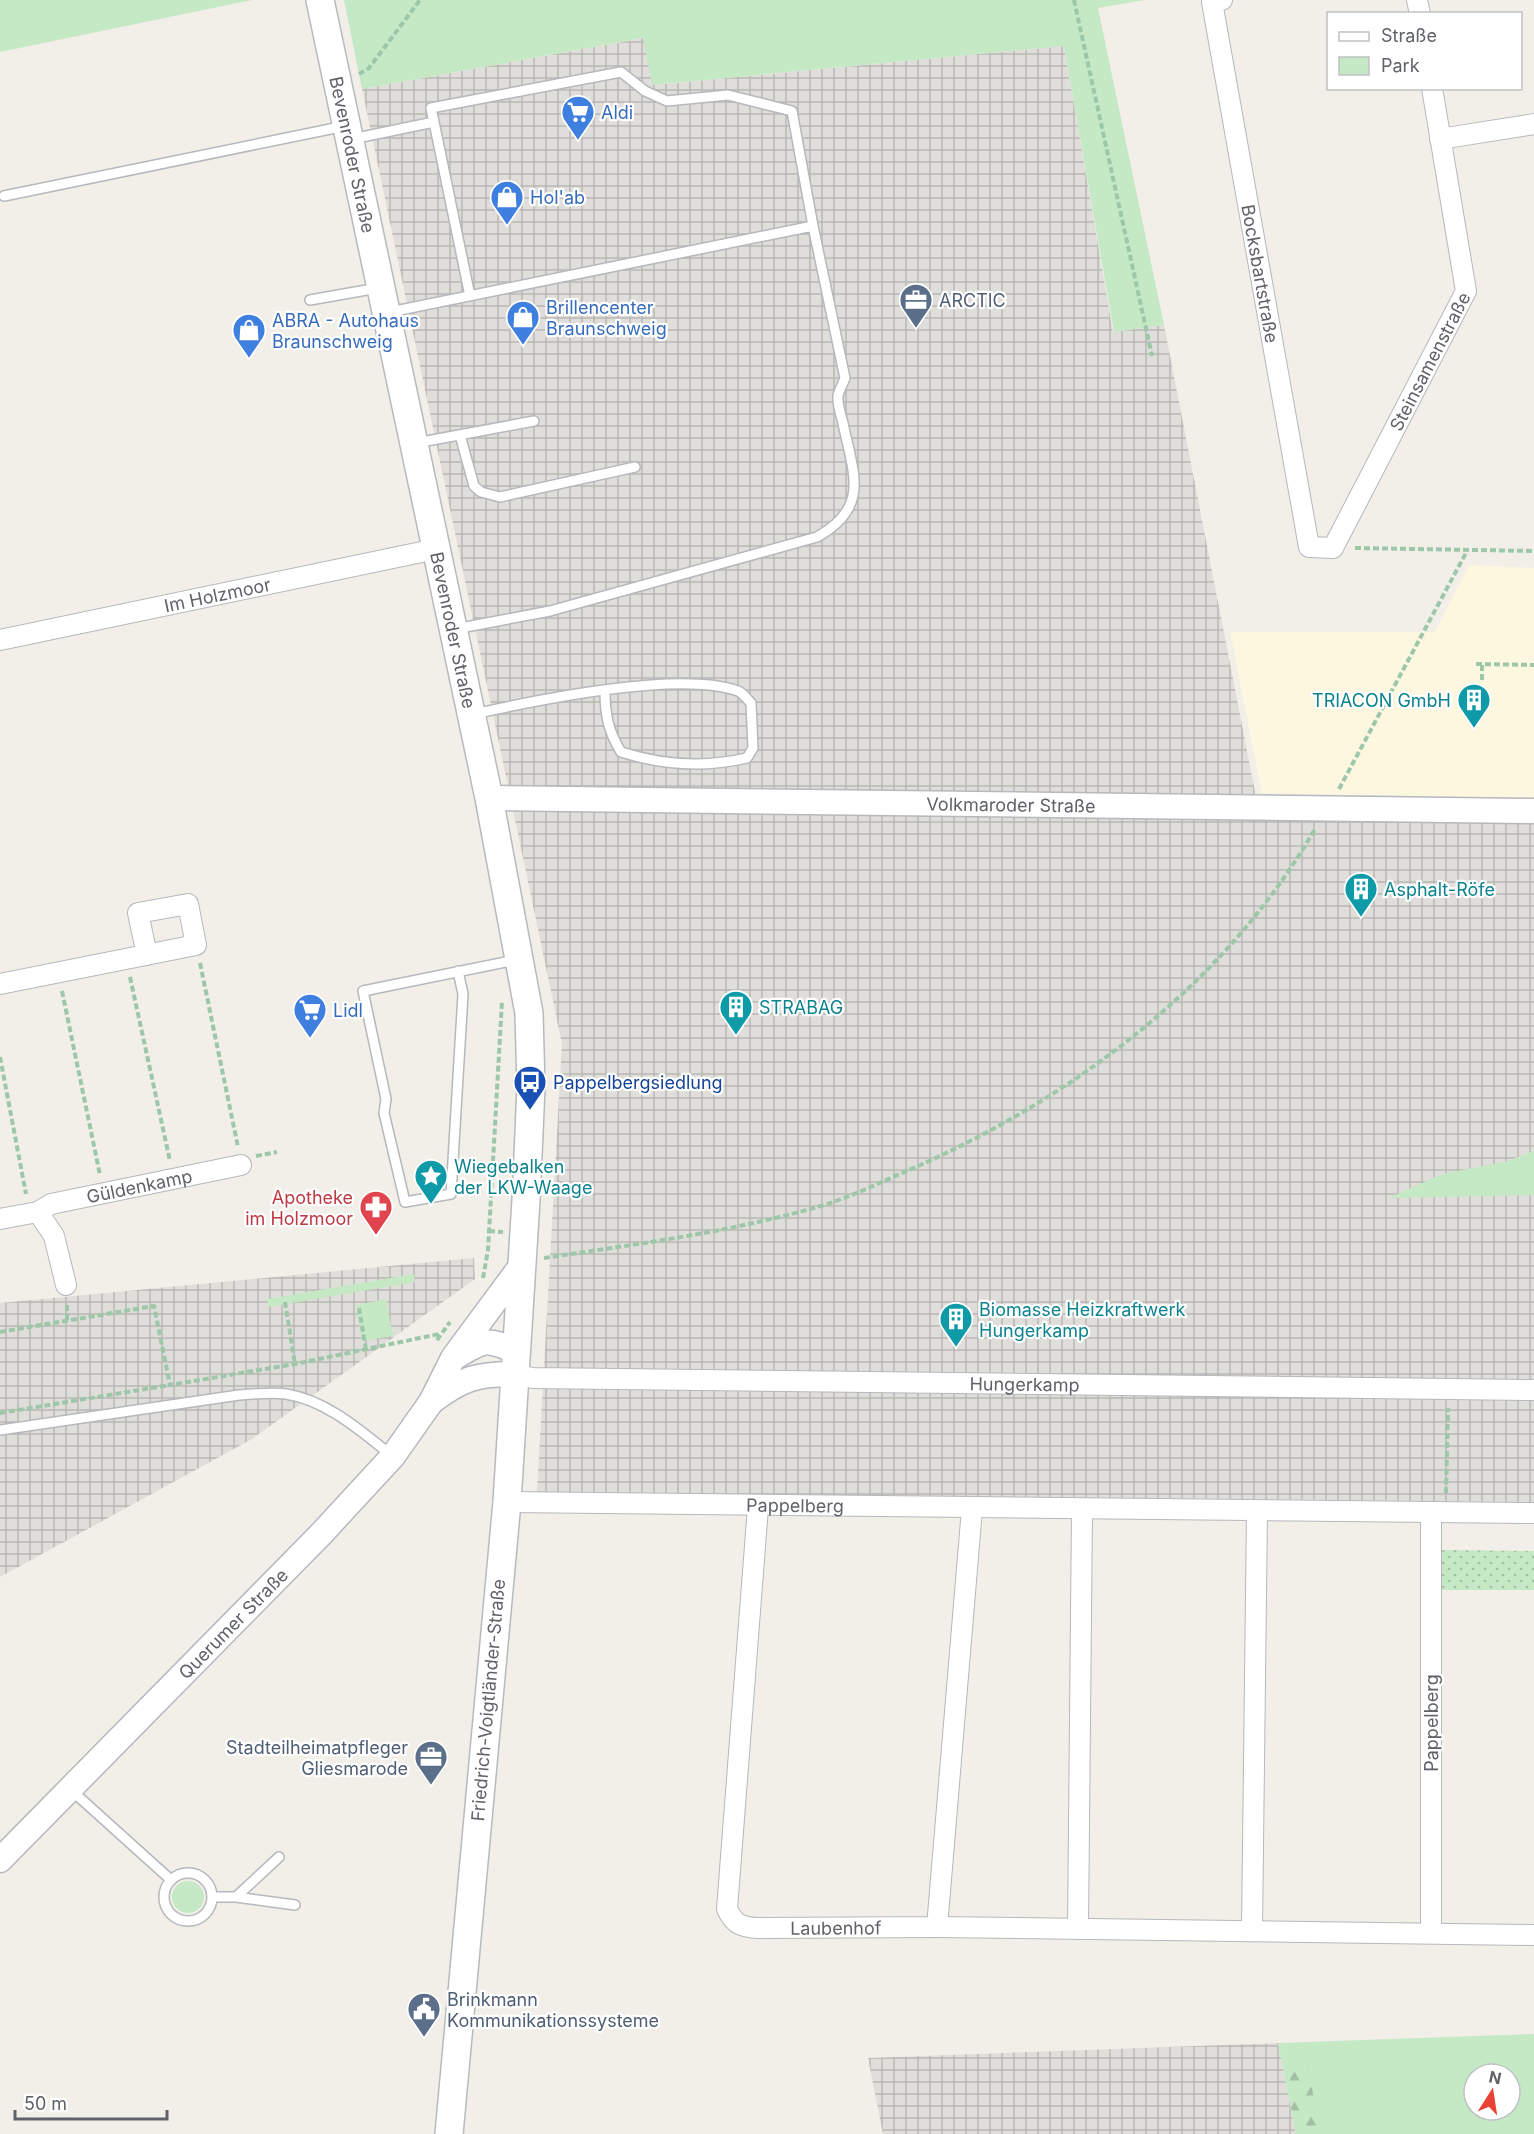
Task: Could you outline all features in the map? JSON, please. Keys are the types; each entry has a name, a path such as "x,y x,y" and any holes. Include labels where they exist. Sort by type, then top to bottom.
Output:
{"main road":[{"name":"Bevenroder Straße","path":"320,0 489,798 510,961 529,1013 532,1262"},
{"name":"Friedrich-Voigtländer-Straße","path":"449,2134 507,1502 514,1363 532,1262"}],"street":[{"name":"Bocksbartstraße","path":"1217,1 1309,547 1333,548"},
{"name":"Steinsamenstraße","path":"1333,548 1466,291 1432,90"},
{"path":"1440,139 1534,124"},
{"name":"Im Holzmoor","path":"0,640 436,549"},
{"name":"Volkmaroder Straße","path":"489,798 1534,810"},
{"path":"0,984 58,973 126,959 147,955 196,945 188,904 138,913 147,955"},
{"name":"Güldenkamp","path":"0,1219 34,1213 51,1204 242,1165"},
{"path":"34,1213 54,1236 66,1285"},
{"name":"Querumer Straße","path":"432,1402 445,1350 532,1262"},
{"path":"445,1350 491,1340 514,1363"},
{"name":"Querumer Straße","path":"0,1860 322,1533 393,1456 432,1402 454,1385 514,1363"},
{"name":"Hungerkamp","path":"514,1363 533,1378 1534,1390"},
{"name":"Pappelberg","path":"507,1502 758,1507 1534,1513"},
{"name":"Laubenhof","path":"758,1507 727,1910 733,1921 743,1927 937,1927"},
{"path":"972,1509 937,1927 1534,1935"},
{"path":"1078,1929 1082,1510"},
{"path":"1252,1931 1257,1511"},
{"name":"Pappelberg","path":"1431,1933 1438,1513"}],"lane":[{"path":"453,630 550,611 817,537 836,526 847,513 854,497 853,475 838,397 845,378 792,111 728,95 667,101 645,91 621,72 431,108 470,296"},
{"path":"4,196 348,133 434,122"},
{"path":"310,300 383,300 470,296 813,226"},
{"path":"414,444 534,421"},
{"path":"460,435 474,486 481,492 500,497 635,467"},
{"path":"471,715 605,691 662,684 703,684 740,692 752,703 753,748 747,758 714,764 674,765 621,752 612,737 605,716 605,691"},
{"path":"458,971 463,994 451,1194 405,1202 384,1113 386,1099 363,991 458,971 510,961"},
{"path":"0,1430 239,1395 269,1393 301,1398 324,1408 393,1456"},
{"path":"70,1789 171,1880"},
{"path":"236,1897 279,1857"},
{"path":"185,1873 201,1877 207,1882 213,1897 211,1905 202,1917 194,1921 179,1920 172,1916 164,1902 166,1887 171,1880 185,1873"},
{"path":"213,1897 236,1897 295,1905"}],"path":[{"path":"339,89 369,68 420,0"},
{"path":"1074,0 1152,356"},
{"path":"1333,548 1534,551"},
{"path":"532,1262 717,1230 826,1204 936,1158 1002,1126 1060,1090 1118,1049 1187,988 1254,915 1329,808 1467,551"},
{"path":"1476,664 1534,665"},
{"path":"1482,665 1482,682"},
{"path":"196,945 242,1165"},
{"path":"126,959 174,1179"},
{"path":"481,1282 488,1250 503,975 510,961"},
{"path":"58,973 104,1193"},
{"path":"0,1056 34,1213"},
{"path":"498,1083 506,1084"},
{"path":"285,1302 295,1364"},
{"path":"0,1332 154,1306 170,1385"},
{"path":"359,1308 366,1350"},
{"path":"0,1413 366,1350 440,1333 453,1319"},
{"path":"440,1333 445,1350"},
{"path":"1438,1513 1448,1389"}],"shaded area":[{"path":"644,38 653,85 1064,46 1113,332 1164,325 1256,797 1534,798 1534,1502 537,1492 562,1044 362,89"},
{"path":"1469,565 1534,568 1534,798 1262,793 1230,632 1435,632"},
{"path":"474,1258 475,1279 252,1439 0,1577 0,1303"},
{"path":"1278,2043 1296,2134 883,2134 868,2058"}],"green space":[{"path":"0,0 252,0 0,52"},
{"path":"344,0 1144,0 1098,8 1164,325 1114,332 1064,46 652,85 643,38 362,89"},
{"path":"1534,1151 1534,1195 1389,1198 1442,1174 1504,1162"},
{"path":"414,1274 415,1282 268,1307 267,1299"},
{"path":"386,1299 393,1336 362,1341 356,1305"},
{"path":"1440,1550 1534,1551 1534,1590 1440,1590"},
{"path":"188,1881 199,1886 204,1897 199,1908 188,1913 177,1908 172,1897 177,1886"},
{"path":"1534,2034 1534,2134 1296,2134 1278,2043"},
{"path":"1308,2065 1320,2134 1296,2134 1285,2074"}],"place":[{"name":"Aldi","path":"578,141"},
{"name":"Hol'ab","path":"507,226"},
{"name":"ARCTIC","path":"916,329"},
{"name":"Brillencenter Braunschweig","path":"523,346"},
{"name":"ABRA - Autohaus Braunschweig","path":"249,359"},
{"name":"TRIACON GmbH","path":"1474,729"},
{"name":"Asphalt-Röfe","path":"1361,918"},
{"name":"STRABAG","path":"736,1036"},
{"name":"Lidl","path":"310,1039"},
{"name":"Pappelbergsiedlung","path":"530,1111"},
{"name":"Wiegebalken der LKW-Waage","path":"431,1205"},
{"name":"Apotheke im Holzmoor","path":"376,1236"},
{"name":"Biomasse Heizkraftwerk Hungerkamp","path":"956,1348"},
{"name":"Stadteilheimatpfleger Gliesmarode","path":"431,1786"},
{"name":"Brinkmann Kommunikationssysteme","path":"424,2038"}]}
